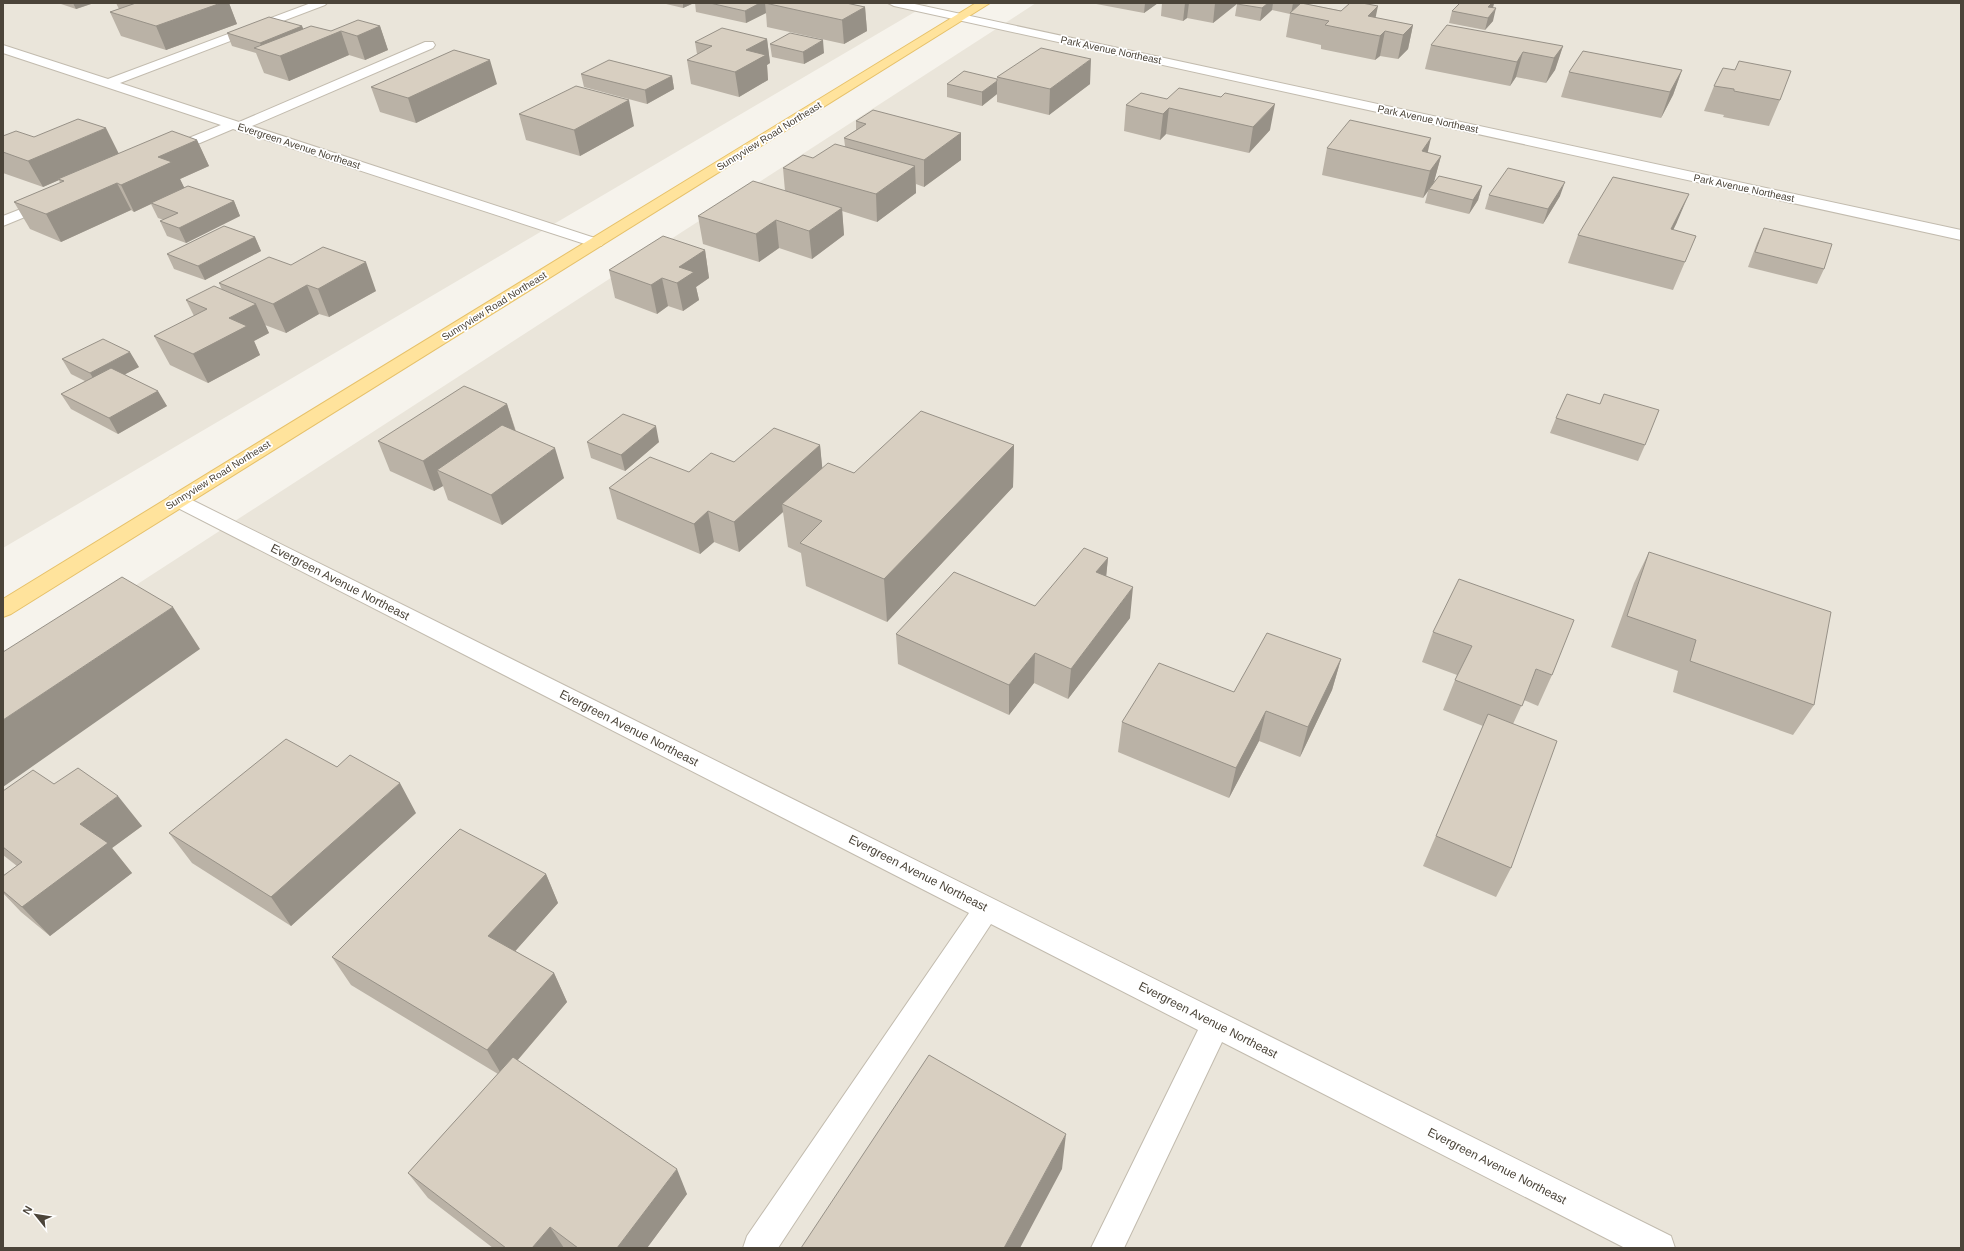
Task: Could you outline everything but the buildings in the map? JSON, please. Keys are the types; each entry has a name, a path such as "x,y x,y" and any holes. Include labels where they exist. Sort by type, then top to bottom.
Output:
{"main road":[{"name":"Sunnyview Road Northeast","path":"3,609 177,500 984,3"}],"street":[{"path":"106,84 321,3"},
{"name":"Park Avenue Northeast","path":"894,3 1961,235"},
{"path":"153,158 235,126 429,45"},
{"name":"Evergreen Avenue Northeast","path":"3,49 106,84 596,243"},
{"path":"3,221 60,197"},
{"name":"Evergreen Avenue Northeast","path":"177,500 1659,1248"},
{"path":"759,1248 987,908"},
{"path":"1107,1248 1216,1024"}],"shaded area":[{"path":"3,3 930,3 3,548"},
{"path":"1036,3 1961,3 1961,1248 3,1248 3,671"}]}
